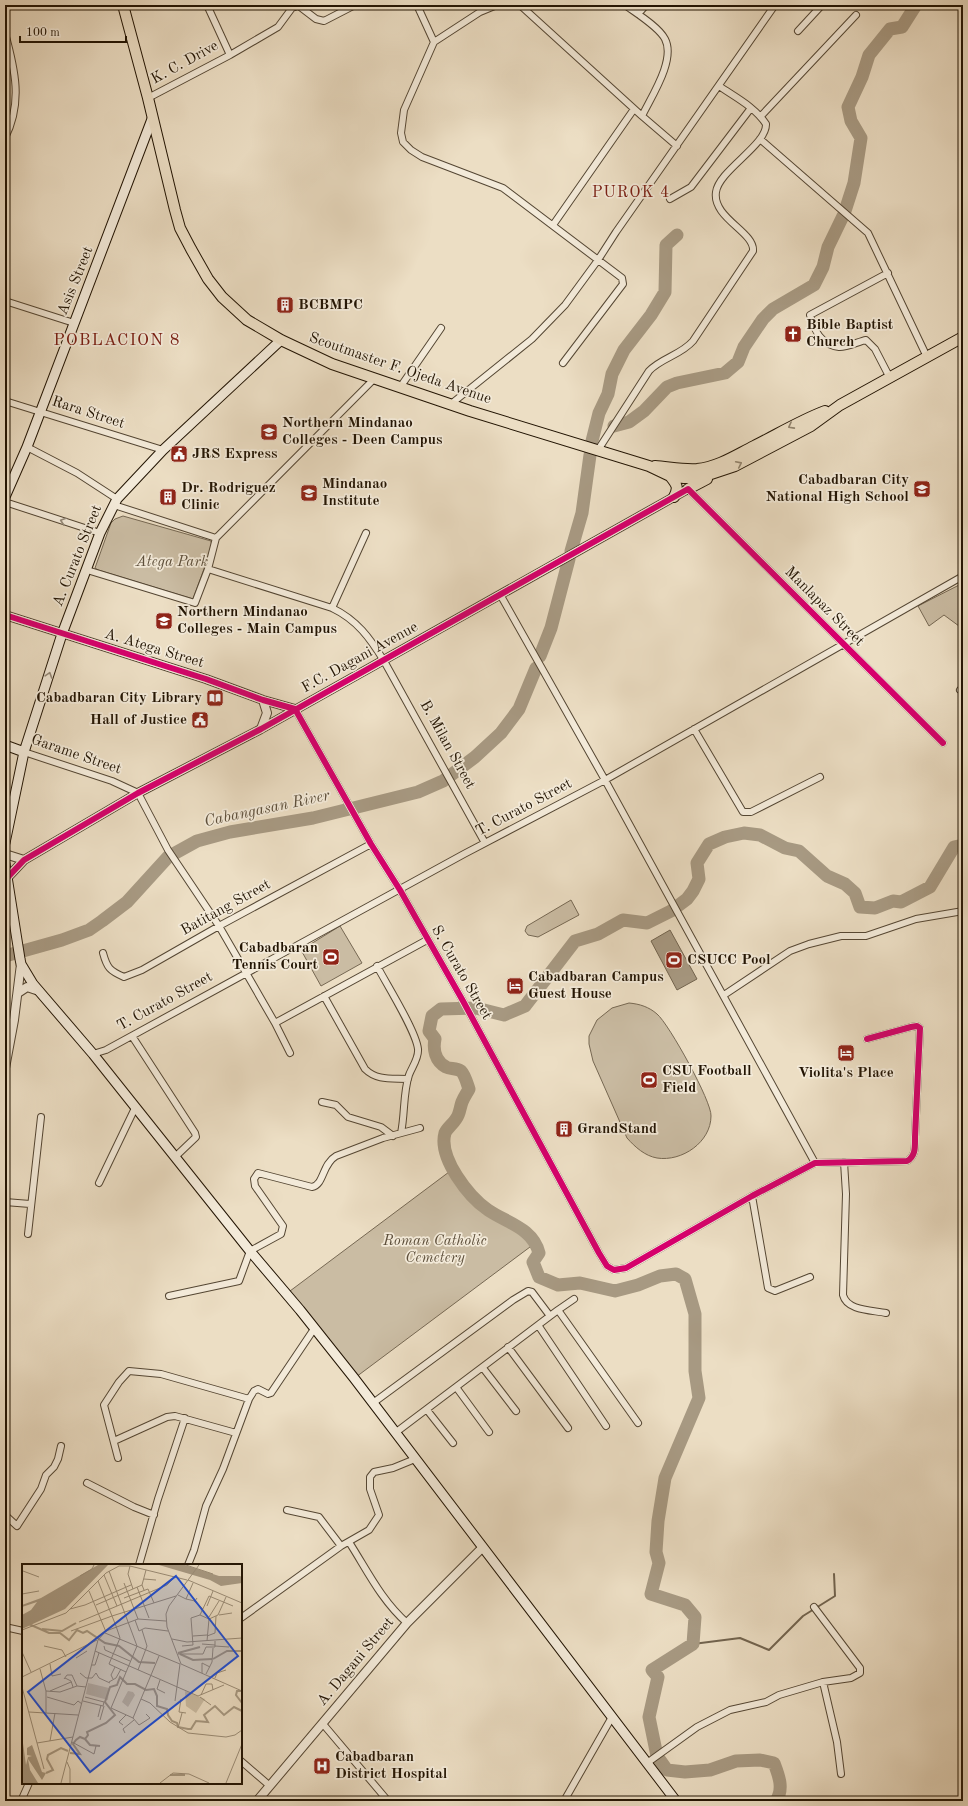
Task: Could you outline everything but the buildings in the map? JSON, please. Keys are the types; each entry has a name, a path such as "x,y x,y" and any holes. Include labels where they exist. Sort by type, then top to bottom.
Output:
{"highway":[{"name":"Scoutmaster F. Ojeda Avenue","path":"123,5 180,228 208,279 222,297 247,320 281,340 332,364 451,404 649,466 670,476 698,478 735,466 811,426 840,405"},
{"name":"Scoutmaster F. Ojeda Avenue","path":"649,466 699,469 731,458 807,418 840,405 963,337"},
{"path":"688,489 718,472"},
{"path":"670,476 677,485 678,489 674,497"}],"main road":[{"name":"Asis Street","path":"5,497 27,447 152,119"},
{"name":"A. Curato Street","path":"5,843 24,752 62,634 100,533 116,502 163,450 281,340"},
{"name":"Garame Street","path":"5,745 24,752"},
{"path":"5,864 20,957 39,990 93,1054 250,1251 300,1310 439,1488 482,1548 612,1717 649,1762 676,1801"}],"street":[{"name":"K. C. Drive","path":"148,98 230,55 207,5"},
{"path":"230,55 278,27 290,7 299,6 316,19 324,21 355,5"},
{"path":"416,5 434,42"},
{"path":"497,5 480,12 434,42 404,110 401,133 403,142 410,150 422,157 503,188 620,276 623,284 563,363"},
{"path":"520,5 634,109 677,146"},
{"path":"625,5 638,14 665,38 669,52 664,70 642,116"},
{"path":"638,14 646,5"},
{"path":"451,404 532,339 564,304 598,260 775,5"},
{"path":"798,31 822,5"},
{"path":"761,116 856,15"},
{"path":"5,33 16,88 16,103 12,122 5,138"},
{"path":"598,450 649,371 653,366 679,354 690,345 705,326 753,251 754,245 751,240 741,232 716,204 716,191 721,180 760,139 766,126 761,116 719,86"},
{"path":"670,199 691,187 751,108"},
{"path":"553,225 634,109"},
{"path":"760,139 868,233 927,357"},
{"path":"888,273 810,315 814,329 824,342 840,347 866,340 875,349 890,378"},
{"path":"5,301 74,323"},
{"path":"401,386 441,328"},
{"path":"87,570 192,603 197,601 208,569 216,538 375,378"},
{"name":"Rara Street","path":"5,400 163,450"},
{"path":"27,447 77,473 116,502 216,538"},
{"name":"F.C. Dagani Avenue","path":"8,877 24,860 138,793 261,729 501,596 688,489"},
{"name":"Manlapaz Street","path":"688,489 943,743"},
{"path":"5,502 100,533"},
{"path":"332,608 366,533"},
{"name":"B. Milan Street","path":"208,569 332,608 345,615 358,625 367,634 384,661 445,768 485,843"},
{"name":"T. Curato Street","path":"93,1054 106,1050 485,843 605,780 963,576"},
{"path":"501,596 605,780 815,1163"},
{"name":"A. Atega Street","path":"5,615 206,679 263,700 296,709"},
{"path":"261,729 267,713 263,700"},
{"name":"S. Curato Street","path":"296,709 371,844 400,890 463,1001 607,1266 614,1270 626,1268 752,1196"},
{"path":"694,729 743,812 750,812 820,777"},
{"name":"Garame Street","path":"24,752 112,780 138,793"},
{"path":"138,793 168,850 219,926 275,1022 290,1054"},
{"name":"Batitang Street","path":"103,953 106,966 124,977 142,970 219,926 371,844"},
{"path":"5,854 24,860"},
{"path":"724,995 790,951 809,944 841,936 866,936 916,919 963,911"},
{"path":"275,1022 427,940"},
{"path":"5,1068 18,993 20,957"},
{"path":"377,966 413,1035 418,1049 417,1057 408,1079 401,1133"},
{"path":"18,993 27,987 39,990"},
{"path":"324,996 365,1069 378,1078 408,1079"},
{"path":"810,1278 776,1291 768,1288 752,1196 815,1163 907,1161 914,1154 920,1028 917,1026 911,1027 867,1039"},
{"path":"132,1036 195,1133 196,1137 175,1157"},
{"path":"99,1062 106,1050"},
{"path":"322,1102 339,1107 345,1116 355,1121 381,1127 393,1136"},
{"path":"99,1183 135,1108"},
{"path":"28,1234 30,1204 41,1117"},
{"path":"169,1296 239,1282 250,1251 274,1239 282,1233 283,1226 257,1191 254,1179 258,1173 315,1187 319,1182 326,1164 332,1158 401,1133 420,1128"},
{"path":"844,1162 846,1194 844,1301 852,1306 886,1312"},
{"path":"5,1202 30,1204"},
{"path":"373,1403 513,1300 528,1291 532,1292 550,1316"},
{"path":"395,1433 428,1410 508,1347 574,1299"},
{"path":"558,1310 638,1423"},
{"path":"538,1325 606,1426"},
{"path":"188,1564 194,1550 206,1506 223,1469 249,1399 254,1391 258,1389 268,1394 271,1393 314,1329"},
{"path":"508,1347 568,1428"},
{"path":"483,1368 516,1411"},
{"path":"118,1458 104,1405 119,1382 129,1371 161,1374 249,1399"},
{"path":"456,1387 489,1432"},
{"path":"428,1410 453,1443"},
{"path":"114,1441 167,1417 175,1416 236,1433"},
{"path":"139,1564 185,1418"},
{"path":"5,1515 17,1526 41,1489 46,1475 58,1459 61,1446"},
{"path":"242,1617 341,1546 369,1530 379,1515 370,1489 370,1477 374,1472 393,1468 415,1459"},
{"path":"87,1483 134,1507 154,1515"},
{"path":"287,1510 319,1517 341,1546"},
{"path":"349,1542 392,1610 407,1622"},
{"name":"A. Dagani Street","path":"257,1801 407,1622 482,1548"},
{"path":"649,1762 711,1718 730,1710 766,1702 779,1695 823,1682 851,1678 860,1673 861,1670 814,1607"},
{"path":"5,1627 22,1632"},
{"path":"823,1682 837,1742 841,1774"},
{"path":"564,1801 612,1717"},
{"path":"323,1724 388,1801"},
{"path":"242,1762 270,1786"},
{"path":"21,1801 29,1784"}],"green space":[{"name":"Atega Park","path":"123,516 211,541 212,547 193,599 95,568 111,523 115,519"},
{"path":"963,583 963,629 944,615 929,626 918,606"},
{"path":"571,900 579,915 538,937 528,935 525,931 527,926"},
{"name":"Cabadbaran Tennis Court","path":"340,926 362,963 321,986 301,950"},
{"name":"CSU Football Field","path":"629,1003 648,1008 657,1014 663,1021 680,1047 698,1080 709,1108 711,1116 710,1125 701,1142 685,1153 676,1157 653,1157 640,1151 633,1145 627,1138 593,1061 589,1044 589,1036 597,1020 612,1008"},
{"name":"Roman Catholic Cemetery","path":"453,1169 467,1197 487,1213 515,1225 534,1244 356,1377 290,1291"}],"shaded area":[{"name":"CSUCC Pool","path":"670,930 697,979 677,990 651,941"}],"waterway":[{"name":"Cabangasan River","path":"845,211 854,183 861,138 851,121 848,107 862,77 869,55 890,29 902,27 916,5"},
{"name":"Cabangasan River","path":"614,426 629,422 644,411 667,387 677,383 725,373 738,362 744,347 763,319 773,309 814,285 823,267 828,247 843,216"},
{"name":"Cabangasan River","path":"592,441 599,413 608,394 612,374 624,350 651,315 665,292 666,245 677,235"},
{"name":"Cabangasan River","path":"571,551 582,513 590,455"},
{"name":"Cabangasan River","path":"540,656 551,628 569,559"},
{"name":"Cabangasan River","path":"5,956 62,940 89,930 127,902 168,857 197,841 230,832 313,818 418,792 443,781 475,757 501,733 519,709 536,668"},
{"path":"776,1801 780,1792 780,1787 779,1778 774,1763 760,1760 736,1761 710,1770 685,1772 667,1770 657,1756 649,1717 658,1677 652,1670 693,1644 695,1617 685,1605 651,1594 659,1563 656,1552 658,1521 665,1478 699,1398 695,1371 695,1314 685,1279 676,1274 660,1276 638,1285 615,1291 580,1283 558,1285 539,1277 533,1262 539,1253 531,1238 518,1227 495,1215 480,1204 464,1187 446,1154 444,1143 445,1133 455,1121 462,1102 469,1089 465,1077 461,1071 446,1067 439,1062 434,1047 435,1039 429,1031 432,1016 441,1009 476,1008 504,1015 525,1006 575,941 598,934 623,920 647,923 671,911 687,899 693,891 699,879 697,863 709,844 725,837 744,833 760,835 785,848 799,851 827,876 845,884 855,893 860,907 875,908 893,901 901,902 930,887 954,847 963,845"},
{"path":"693,1644 740,1638 769,1650 803,1616 835,1596 834,1574"}],"cycle path":[{"path":"8,877 24,860 138,793 261,729 688,489 943,743"},
{"path":"5,615 206,679 263,700 295,709 371,844 400,890 463,1001 599,1253 607,1266 614,1270 626,1268 752,1196 815,1163 907,1161 910,1159 915,1147 920,1028 917,1026 911,1027 867,1039"}],"place":[{"name":"BCBMPC","path":"285,305"},
{"name":"Bible Baptist Church","path":"793,334"},
{"name":"Northern Mindanao Colleges - Deen Campus","path":"269,432"},
{"name":"JRS Express","path":"179,454"},
{"name":"Cabadbaran City National High School","path":"922,489"},
{"name":"Mindanao Institute","path":"309,493"},
{"name":"Dr. Rodriguez Clinic","path":"168,497"},
{"name":"Northern Mindanao Colleges - Main Campus","path":"164,621"},
{"name":"Cabadbaran City Library","path":"215,698"},
{"name":"Hall of Justice","path":"200,720"},
{"name":"Cabadbaran Tennis Court","path":"331,957"},
{"name":"CSUCC Pool","path":"674,960"},
{"name":"Cabadbaran Campus Guest House","path":"515,986"},
{"name":"Violita's Place","path":"846,1053"},
{"name":"CSU Football Field","path":"649,1080"},
{"name":"GrandStand","path":"564,1129"},
{"name":"Cabadbaran District Hospital","path":"322,1766"}],"district":[{"name":"PUROK 4","path":"631,193"},
{"name":"POBLACION 8","path":"117,340"}]}
